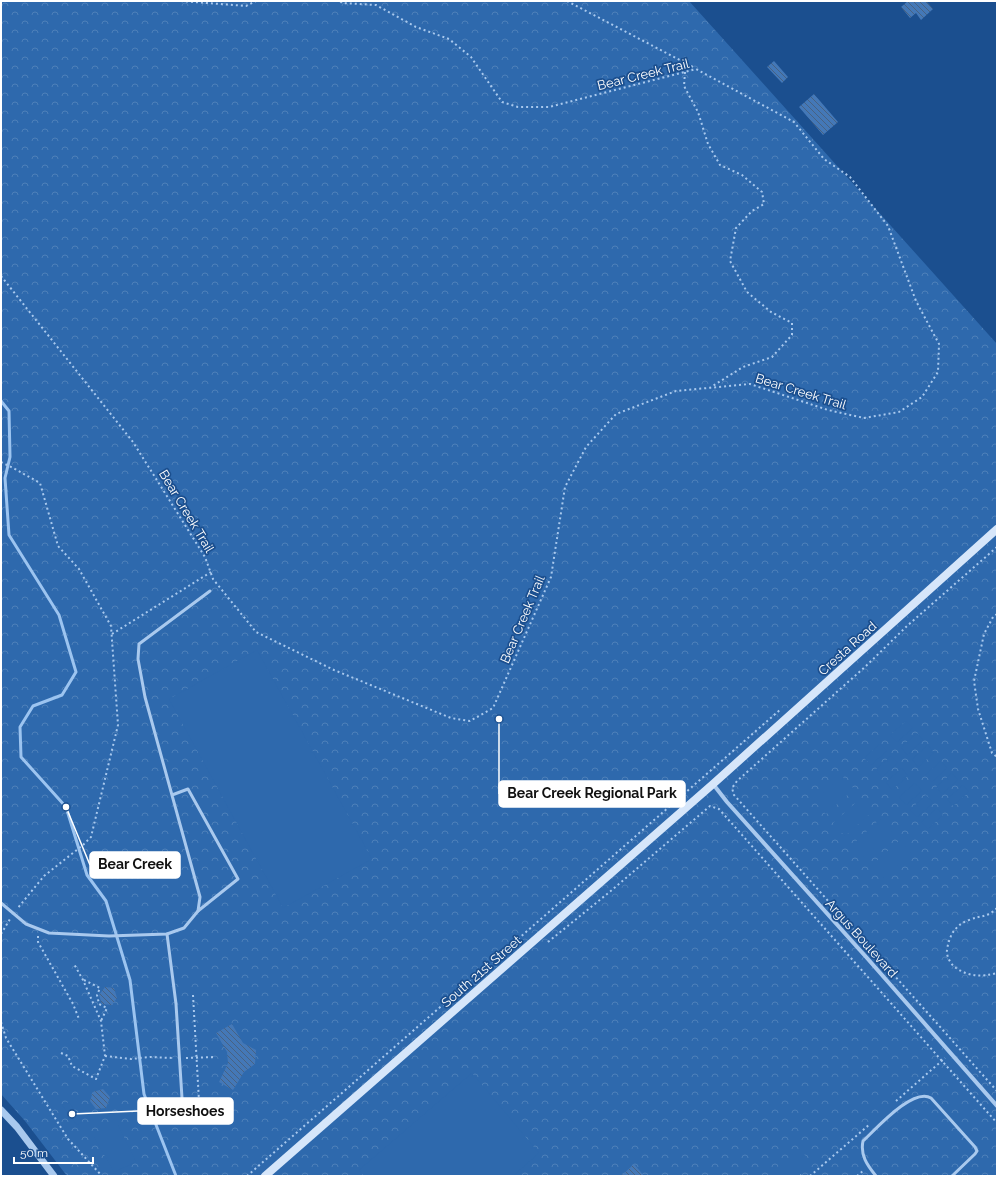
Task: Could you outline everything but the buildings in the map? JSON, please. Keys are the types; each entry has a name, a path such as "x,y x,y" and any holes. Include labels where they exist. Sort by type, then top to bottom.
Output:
{"main road":[{"name":"Cresta Road","path":"713,784 997,530"},
{"name":"South 21st Street","path":"266,1176 713,784"}],"street":[{"name":"Argus Boulevard","path":"713,784 727,802 997,1106"},
{"path":"1,1110 17,1128 54,1176"}],"lane":[{"path":"198,911 200,897 146,697 138,659 139,644 210,592"},
{"path":"1,903 26,924 49,933 126,936 167,934 184,928 198,911 238,879 188,789 172,795"},
{"path":"167,934 176,1004 182,1098"},
{"path":"876,1176 870,1169 862,1152 863,1141 904,1104 915,1097 926,1096 931,1098 977,1151 952,1176"}],"path":[{"path":"181,1 246,6 256,1"},
{"name":"Bear Creek Trail","path":"1,276 133,442 205,557 213,579 256,632 334,670 451,718 470,721 493,708 551,577 565,487 586,447 616,414 676,392 750,384 828,410 864,418 899,412 922,397 938,372 939,344 916,301 888,226 850,177 824,159 794,122 696,69 549,107 518,108 502,102 471,57 449,39 416,27 376,5 342,3 340,1"},
{"path":"567,1 696,69"},
{"path":"685,72 684,86 698,112 708,144 720,165 742,175 762,192 764,204 752,211 736,228 730,261 747,292 771,312 792,323 792,335 772,357 742,367 710,388"},
{"path":"1,462 40,483 58,546 79,569 112,626 118,725 91,837 44,876 14,914 1,934"},
{"path":"997,546 737,781 732,788 734,795 997,1091"},
{"path":"112,634 211,572"},
{"path":"997,614 993,616 984,634 974,681 978,709 992,753 997,757"},
{"path":"247,1176 786,705"},
{"path":"544,945 612,890 710,806 716,807 997,1123"},
{"path":"997,908 991,914 969,920 956,928 949,939 946,954 952,966 966,974 985,976 997,973"},
{"path":"37,928 38,942 73,1004 79,1019"},
{"path":"61,1053 68,1056 72,1066 96,1080 105,1056 101,1021 83,980 74,964"},
{"path":"83,980 100,988 96,995 99,1004 106,1008 101,1021"},
{"path":"193,995 199,1101"},
{"path":"1,1022 6,1038 68,1139 102,1176"},
{"path":"105,1056 131,1059 150,1057"},
{"path":"857,1176 864,1170"}],"green space":[{"path":"1,1 689,1 997,344 997,1176 67,1176 25,1121 1,1094"},
{"path":"257,650 372,859 283,908 169,699"},
{"path":"906,721 913,728 897,742 890,735"},
{"path":"917,733 923,740 907,755 901,747"},
{"path":"880,744 887,751 871,765 864,758"},
{"path":"928,745 934,753 918,767 912,759"},
{"path":"891,756 898,763 882,777 875,770"},
{"path":"941,761 947,768 932,782 925,775"},
{"path":"902,768 908,776 892,790 886,782"},
{"path":"952,773 958,780 942,794 936,787"},
{"path":"842,776 854,789 826,814 814,801"},
{"path":"915,783 922,791 906,805 899,797"},
{"path":"963,785 969,792 953,806 947,799"},
{"path":"926,795 933,803 917,817 910,810"},
{"path":"861,798 873,811 845,836 833,823"},
{"path":"937,808 943,815 928,829 921,822"},
{"path":"880,819 892,832 864,857 853,844"},
{"path":"900,840 911,853 884,878 872,865"},
{"path":"472,1073 539,1153 513,1176 364,1176 359,1170"},
{"path":"69,1102 82,1122 77,1125 62,1105"},
{"path":"118,1125 136,1162 114,1172 94,1137"},
{"path":"799,1149 813,1164 800,1176 778,1176 773,1171"}],"waterway":[{"path":"1,401 9,411 10,457 5,478 9,535 59,615 76,672 62,695 33,706 20,727 21,757 66,807 87,875 106,901 130,980 144,1094 176,1176"}],"place":[{"name":"Bear Creek Regional Park","path":"499,719"},
{"name":"Bear Creek","path":"66,807"},
{"name":"Horseshoes","path":"72,1114"}]}
